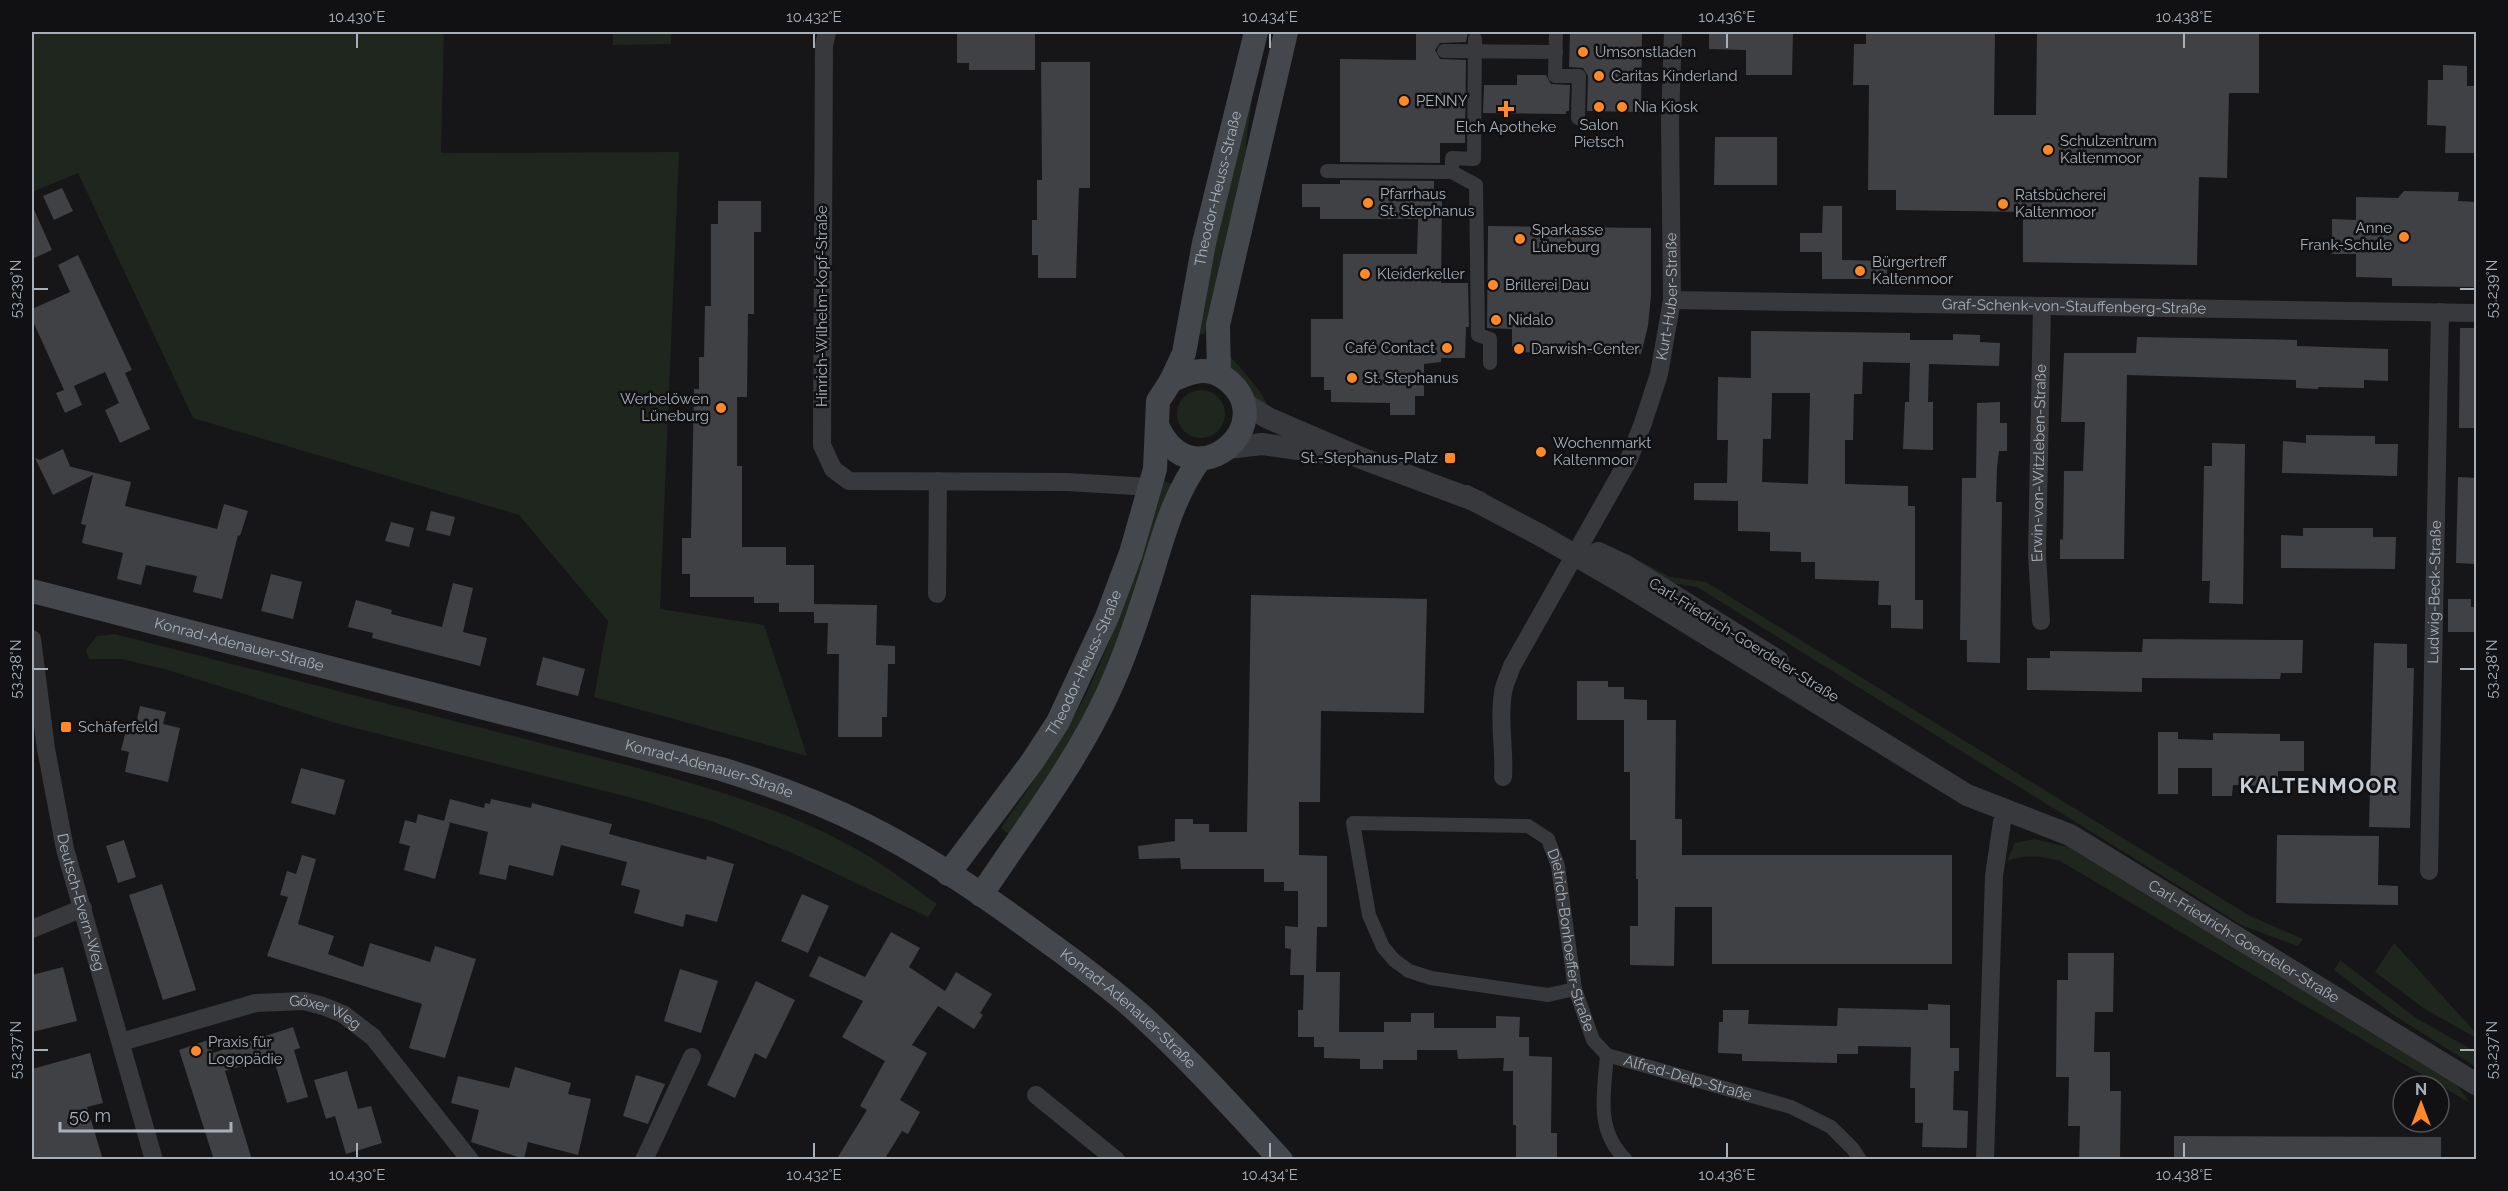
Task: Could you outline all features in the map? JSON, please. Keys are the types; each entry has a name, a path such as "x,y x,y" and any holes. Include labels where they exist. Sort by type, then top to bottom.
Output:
{"main road":[{"name":"Theodor-Heuss-Straße","path":"948,874 1032,762 1058,722 1107,617 1131,553 1155,469 1158,401 1171,381 1187,340 1204,243 1256,32"},
{"name":"Theodor-Heuss-Straße","path":"1219,374 1218,325 1286,32"},
{"path":"1157,425 1163,438 1173,449 1186,456 1200,459 1215,456 1228,448 1237,439 1242,428 1243,403 1234,386 1219,374 1202,370 1186,373 1171,381"},
{"name":"Theodor-Heuss-Straße","path":"981,896 1086,737 1107,695 1135,627 1172,507 1183,482 1200,459"},
{"name":"Konrad-Adenauer-Straße","path":"32,591 732,772 775,786 865,825 948,874 1081,966 1140,1014 1179,1050 1281,1160"}],"street":[{"path":"1556,32 1555,76 1579,76 1578,118"},
{"name":"Kurt-Huber-Straße","path":"1579,551 1629,459 1661,364 1672,300 1670,120 1673,32"},
{"name":"Hinrich-Wilhelm-Kopf-Straße","path":"826,39 822,445 833,469 849,481 1067,482 1151,487"},
{"path":"1444,51 1475,45 1556,52"},
{"path":"1452,172 1452,158 1474,159 1475,45"},
{"path":"1327,171 1452,172 1476,185 1478,335 1490,339 1490,363"},
{"name":"Graf-Schenk-von-Stauffenberg-Straße","path":"1672,300 2476,313"},
{"name":"Erwin-von-Witzleben-Straße","path":"2041,621 2037,554 2042,306"},
{"name":"Ludwig-Beck-Straße","path":"2429,872 2440,312"},
{"name":"Carl-Friedrich-Goerdeler-Straße","path":"1243,403 1268,418 1361,458 1544,527 1579,551 1626,566 1975,783 2007,811 2070,834 2476,1084"},
{"name":"Carl-Friedrich-Goerdeler-Straße","path":"1228,448 1263,444 1361,458"},
{"path":"937,594 938,481"},
{"path":"1503,777 1505,759 1500,713 1503,690 1512,666 1579,551"},
{"name":"Deutsch-Evern-Weg","path":"32,639 52,787 65,849 154,1160"},
{"path":"1985,1160 1994,876 2002,822 2007,811"},
{"name":"Dietrich-Bonhoeffer-Straße","path":"1575,989 1548,995 1431,978 1409,971 1394,960 1383,947 1369,915 1353,824 1528,826 1548,839 1558,866 1575,989 1593,1040 1607,1055"},
{"path":"32,929 83,908"},
{"name":"Göxer Weg","path":"121,1042 256,1003 304,1000 323,1006 343,1014 373,1037 470,1160"},
{"name":"Alfred-Delp-Straße","path":"1626,1160 1613,1147 1603,1113 1607,1055 1791,1107 1832,1126 1860,1160"},
{"path":"644,1160 692,1057"},
{"path":"1036,1095 1116,1160"}],"shaded area":[{"path":"32,32 444,32 441,153 679,152 660,609 764,625 807,756 594,697 608,621 519,515 193,418 78,173 32,192"},
{"path":"613,32 671,32 671,44 613,45"},
{"path":"1254,84 1246,143 1248,158 1205,334 1195,334 1210,254"},
{"path":"1229,355 1258,389 1268,409 1264,410 1228,367"},
{"path":"1201,390 1218,397 1225,414 1218,431 1201,438 1184,431 1177,414 1184,397"},
{"path":"1160,480 1172,484 1102,693 1011,836 1001,828 1069,725 1089,688 1111,637"},
{"path":"1640,561 1670,577 1706,582 2250,916 2303,939 2298,946 2243,926 1697,587 1664,582 1637,566"},
{"path":"115,634 638,768 726,794 783,814 838,839 865,854 937,904 928,917 790,852 714,822 636,799 339,724 168,670 121,659 89,659 86,650 97,636"},
{"path":"2034,839 2068,847 2438,1074 2421,1074 2060,861 2033,856 2007,861 2015,843"},
{"path":"2394,943 2476,1033 2476,1038 2425,1009 2375,972"},
{"path":"2340,960 2416,1018 2476,1052 2476,1067 2395,1016 2334,970"},
{"path":"2451,1082 2458,1086 2470,1103 2451,1092"}],"building":[{"path":"957,32 1035,32 1035,70 969,70 969,63 957,63"},
{"name":"PENNY","path":"1416,32 1468,32 1466,42 1440,43 1435,50 1440,59 1466,60 1465,143 1440,143 1440,163 1340,162 1340,59 1416,60"},
{"path":"1570,32 1642,32 1641,112 1587,111 1588,76 1583,68 1569,67"},
{"path":"1709,32 1793,32 1792,75 1746,75 1746,50 1709,49"},
{"name":"Schulzentrum Kaltenmoor","path":"1866,32 1995,32 1994,115 2036,115 2037,32 2259,32 2259,93 2229,93 2227,178 2199,177 2197,265 2023,262 2023,212 1896,210 1896,190 1868,190 1869,85 1853,85 1854,44 1866,44"},
{"path":"1041,62 1090,62 1090,188 1079,188 1076,278 1038,278 1038,255 1032,255 1032,220 1037,220 1037,180 1042,180"},
{"path":"2443,65 2467,66 2467,86 2476,86 2476,153 2445,153 2446,126 2427,125 2428,80 2443,80"},
{"path":"1517,75 1546,75 1551,84 1570,85 1569,111 1566,111 1566,114 1483,113 1484,85 1517,85"},
{"path":"1715,137 1777,137 1777,185 1714,185"},
{"path":"1340,180 1434,181 1434,200 1442,200 1441,283 1468,283 1469,327 1466,327 1465,358 1441,358 1441,362 1424,364 1424,396 1415,396 1415,415 1390,415 1390,403 1331,402 1331,390 1324,390 1324,377 1311,377 1311,319 1343,319 1343,254 1417,254 1418,219 1320,219 1320,207 1302,207 1302,184 1340,184"},
{"path":"62,188 73,211 54,220 43,196"},
{"name":"Anne Frank-Schule","path":"2404,191 2459,192 2458,201 2476,202 2476,287 2392,286 2392,278 2356,277 2356,254 2332,254 2332,219 2356,220 2356,197 2398,198"},
{"path":"718,201 761,201 761,232 754,232 754,314 748,314 747,397 737,397 737,466 742,466 742,547 786,547 786,565 814,565 814,612 779,612 779,603 754,603 754,597 690,597 690,574 682,574 682,538 691,538 694,389 699,389 699,357 704,357 705,306 711,306 711,224 718,224"},
{"path":"32,205 52,250 32,259"},
{"path":"1823,206 1842,206 1842,260 1887,261 1887,279 1822,279 1822,252 1800,252 1800,233 1822,233"},
{"path":"1488,226 1651,228 1651,296 1648,326 1641,354 1512,352 1512,329 1487,328"},
{"path":"78,255 132,370 125,373 150,429 120,443 105,410 119,403 105,372 74,386 82,405 65,413 56,393 64,390 32,319 32,309 70,292 58,265"},
{"path":"2460,328 2476,328 2476,428 2459,428"},
{"path":"1751,331 1910,333 1910,340 1953,340 1953,334 1980,335 1980,342 2000,343 1999,366 1929,364 1928,402 1933,402 1933,450 1903,449 1905,402 1909,402 1910,363 1863,362 1862,394 1854,394 1853,440 1845,440 1845,484 1908,486 1908,506 1915,506 1915,600 1923,600 1923,629 1891,628 1891,605 1878,605 1879,581 1815,579 1815,562 1801,562 1801,552 1770,551 1770,532 1738,531 1738,501 1694,500 1694,483 1727,483 1728,440 1717,440 1718,377 1751,378","holes":["1772,393 1810,393 1808,484 1762,482 1763,439 1771,439"]},
{"path":"2137,337 2297,340 2297,346 2388,349 2388,381 2364,380 2364,388 2318,387 2318,389 2296,388 2296,380 2127,375 2124,559 2060,559 2060,539 2063,540 2064,471 2083,471 2085,422 2061,422 2064,353 2136,353"},
{"path":"2000,402 2000,423 2007,423 2007,451 1999,451 1997,467 1996,502 2002,502 2000,663 1967,662 1967,640 1960,640 1962,478 1976,478 1977,403"},
{"path":"2306,435 2375,436 2375,444 2398,444 2397,476 2282,473 2283,441 2306,443"},
{"path":"2212,443 2245,444 2243,604 2209,603 2210,581 2202,581 2204,466 2212,466"},
{"path":"63,449 70,466 68,466 131,482 125,506 217,529 224,504 248,511 240,536 238,535 222,599 193,592 197,576 146,565 141,585 117,579 123,553 82,543 86,525 81,524 93,475 53,495 35,458 40,460"},
{"path":"2458,477 2476,478 2476,564 2456,563"},
{"path":"431,511 455,517 450,536 426,530"},
{"path":"391,522 414,528 409,547 385,541"},
{"path":"2303,528 2373,528 2373,537 2396,537 2395,569 2281,568 2281,535 2303,536"},
{"path":"271,574 302,582 293,619 261,611"},
{"path":"453,583 473,588 463,632 487,638 480,666 372,638 373,633 348,627 356,600 392,610 391,614 442,627"},
{"path":"1251,595 1427,599 1424,713 1321,711 1320,802 1299,802 1299,855 1327,856 1327,927 1317,927 1316,972 1340,972 1339,1032 1384,1032 1384,1022 1411,1022 1411,1013 1434,1013 1434,1028 1496,1028 1496,1016 1520,1017 1519,1037 1529,1037 1529,1056 1552,1057 1551,1133 1557,1133 1557,1160 1516,1160 1516,1125 1513,1125 1513,1071 1503,1071 1504,1058 1458,1059 1457,1050 1417,1050 1417,1060 1383,1060 1383,1069 1360,1069 1360,1059 1324,1058 1324,1047 1314,1047 1314,1037 1298,1037 1298,1010 1303,1010 1304,975 1290,975 1291,949 1285,948 1285,926 1298,927 1298,891 1284,891 1284,882 1264,882 1264,869 1181,869 1180,858 1139,859 1138,846 1175,841 1175,819 1193,819 1193,824 1209,824 1209,832 1247,832"},
{"path":"2448,599 2471,599 2471,607 2476,607 2476,632 2448,632"},
{"path":"814,604 877,605 876,645 895,646 895,664 888,664 887,717 882,717 882,737 838,737 839,654 827,654 828,623 814,623"},
{"path":"2143,639 2303,640 2302,673 2281,673 2280,679 2142,678 2142,692 2027,690 2027,658 2050,658 2050,651 2142,652"},
{"path":"2374,643 2407,644 2407,668 2414,668 2410,828 2369,827"},
{"path":"543,657 585,669 578,696 536,685"},
{"path":"1577,681 1608,681 1608,687 1624,687 1624,699 1647,700 1647,720 1676,720 1675,819 1682,819 1682,855 1952,855 1952,964 1712,964 1712,907 1675,907 1674,966 1630,965 1630,926 1638,926 1638,879 1636,879 1636,840 1630,840 1630,772 1624,772 1624,720 1577,720"},
{"path":"140,706 166,712 163,724 180,728 168,782 125,772 129,752 121,750 126,731 134,733"},
{"path":"2158,732 2178,732 2178,739 2213,740 2213,733 2280,734 2280,741 2304,741 2304,771 2278,771 2278,786 2233,785 2232,796 2212,796 2212,768 2178,768 2178,794 2158,794"},
{"path":"301,768 345,780 335,815 291,803"},
{"path":"450,799 484,808 485,803 490,804 491,799 531,808 532,803 612,824 609,834 706,860 707,856 734,864 717,922 686,914 683,927 634,913 640,890 621,885 627,862 561,845 553,876 509,865 506,880 479,874 488,832 448,822 450,823 435,879 404,870 410,846 399,843 405,820 416,823 418,814 444,821"},
{"path":"2277,835 2379,836 2378,885 2398,886 2398,905 2276,903"},
{"path":"124,840 136,877 118,883 106,846"},
{"path":"302,855 316,859 298,924 334,936 328,954 363,967 370,943 430,962 435,946 476,959 445,1058 409,1048 422,1004 267,956 288,897 280,895 287,871 296,874"},
{"path":"162,884 196,990 163,1000 129,895"},
{"path":"802,894 829,906 808,953 781,941"},
{"path":"891,932 920,948 909,967 945,991 956,972 992,994 980,1013 983,1015 974,1029 938,1006 912,1045 927,1053 900,1100 920,1112 908,1134 902,1131 884,1160 836,1160 867,1110 860,1106 885,1061 842,1037 863,1001 809,976 819,956 865,977"},
{"path":"2068,953 2114,953 2113,1012 2095,1012 2094,1052 2110,1052 2110,1091 2121,1091 2120,1160 2079,1160 2080,1126 2068,1126 2069,1077 2056,1077 2057,980 2068,980"},
{"path":"63,967 77,1021 32,1032 32,975"},
{"path":"680,969 718,981 701,1033 664,1021"},
{"path":"756,981 795,1000 766,1059 755,1053 735,1098 707,1085"},
{"path":"1928,1004 1950,1005 1950,1048 1959,1048 1959,1071 1954,1071 1953,1110 1968,1111 1967,1148 1922,1147 1923,1123 1915,1123 1915,1088 1910,1088 1911,1047 1858,1046 1858,1054 1837,1054 1837,1063 1742,1061 1742,1054 1718,1053 1719,1022 1723,1022 1723,1010 1749,1010 1748,1024 1837,1026 1838,1008 1928,1010"},
{"path":"293,1027 300,1048 294,1050 308,1097 287,1103 273,1057 225,1071 252,1160 214,1160 179,1050 208,1040 213,1053"},
{"path":"90,1053 103,1103 87,1107 103,1160 32,1160 32,1069"},
{"path":"515,1067 571,1083 568,1094 591,1099 578,1155 528,1142 524,1159 471,1142 479,1110 451,1103 458,1076 509,1088"},
{"path":"347,1071 358,1109 371,1106 382,1143 346,1154 335,1116 326,1119 314,1080"},
{"path":"636,1075 665,1084 648,1124 623,1116"},
{"path":"2174,1136 2441,1137 2441,1160 2174,1160"}],"place":[{"name":"Umsonstladen","path":"1583,52"},
{"name":"Caritas Kinderland","path":"1599,76"},
{"name":"PENNY","path":"1404,101"},
{"name":"Salon Pietsch","path":"1599,107"},
{"name":"Nia Kiosk","path":"1622,107"},
{"name":"Elch Apotheke","path":"1506,109"},
{"name":"Schulzentrum Kaltenmoor","path":"2048,150"},
{"name":"Pfarrhaus St. Stephanus","path":"1368,203"},
{"name":"Ratsbücherei Kaltenmoor","path":"2003,204"},
{"name":"Anne Frank-Schule","path":"2404,237"},
{"name":"Sparkasse Lüneburg","path":"1520,239"},
{"name":"Bürgertreff Kaltenmoor","path":"1860,271"},
{"name":"Kleiderkeller","path":"1365,274"},
{"name":"Brillerei Dau","path":"1493,285"},
{"name":"Nidalo","path":"1496,320"},
{"name":"Café Contact","path":"1447,348"},
{"name":"Darwish-Center","path":"1519,349"},
{"name":"St. Stephanus","path":"1352,378"},
{"name":"Werbelöwen Lüneburg","path":"721,408"},
{"name":"Wochenmarkt Kaltenmoor","path":"1541,452"},
{"name":"St.-Stephanus-Platz","path":"1450,458"},
{"name":"Schäferfeld","path":"66,727"},
{"name":"Praxis für Logopädie","path":"196,1051"}],"district":[{"name":"KALTENMOOR","path":"2319,786"}]}
